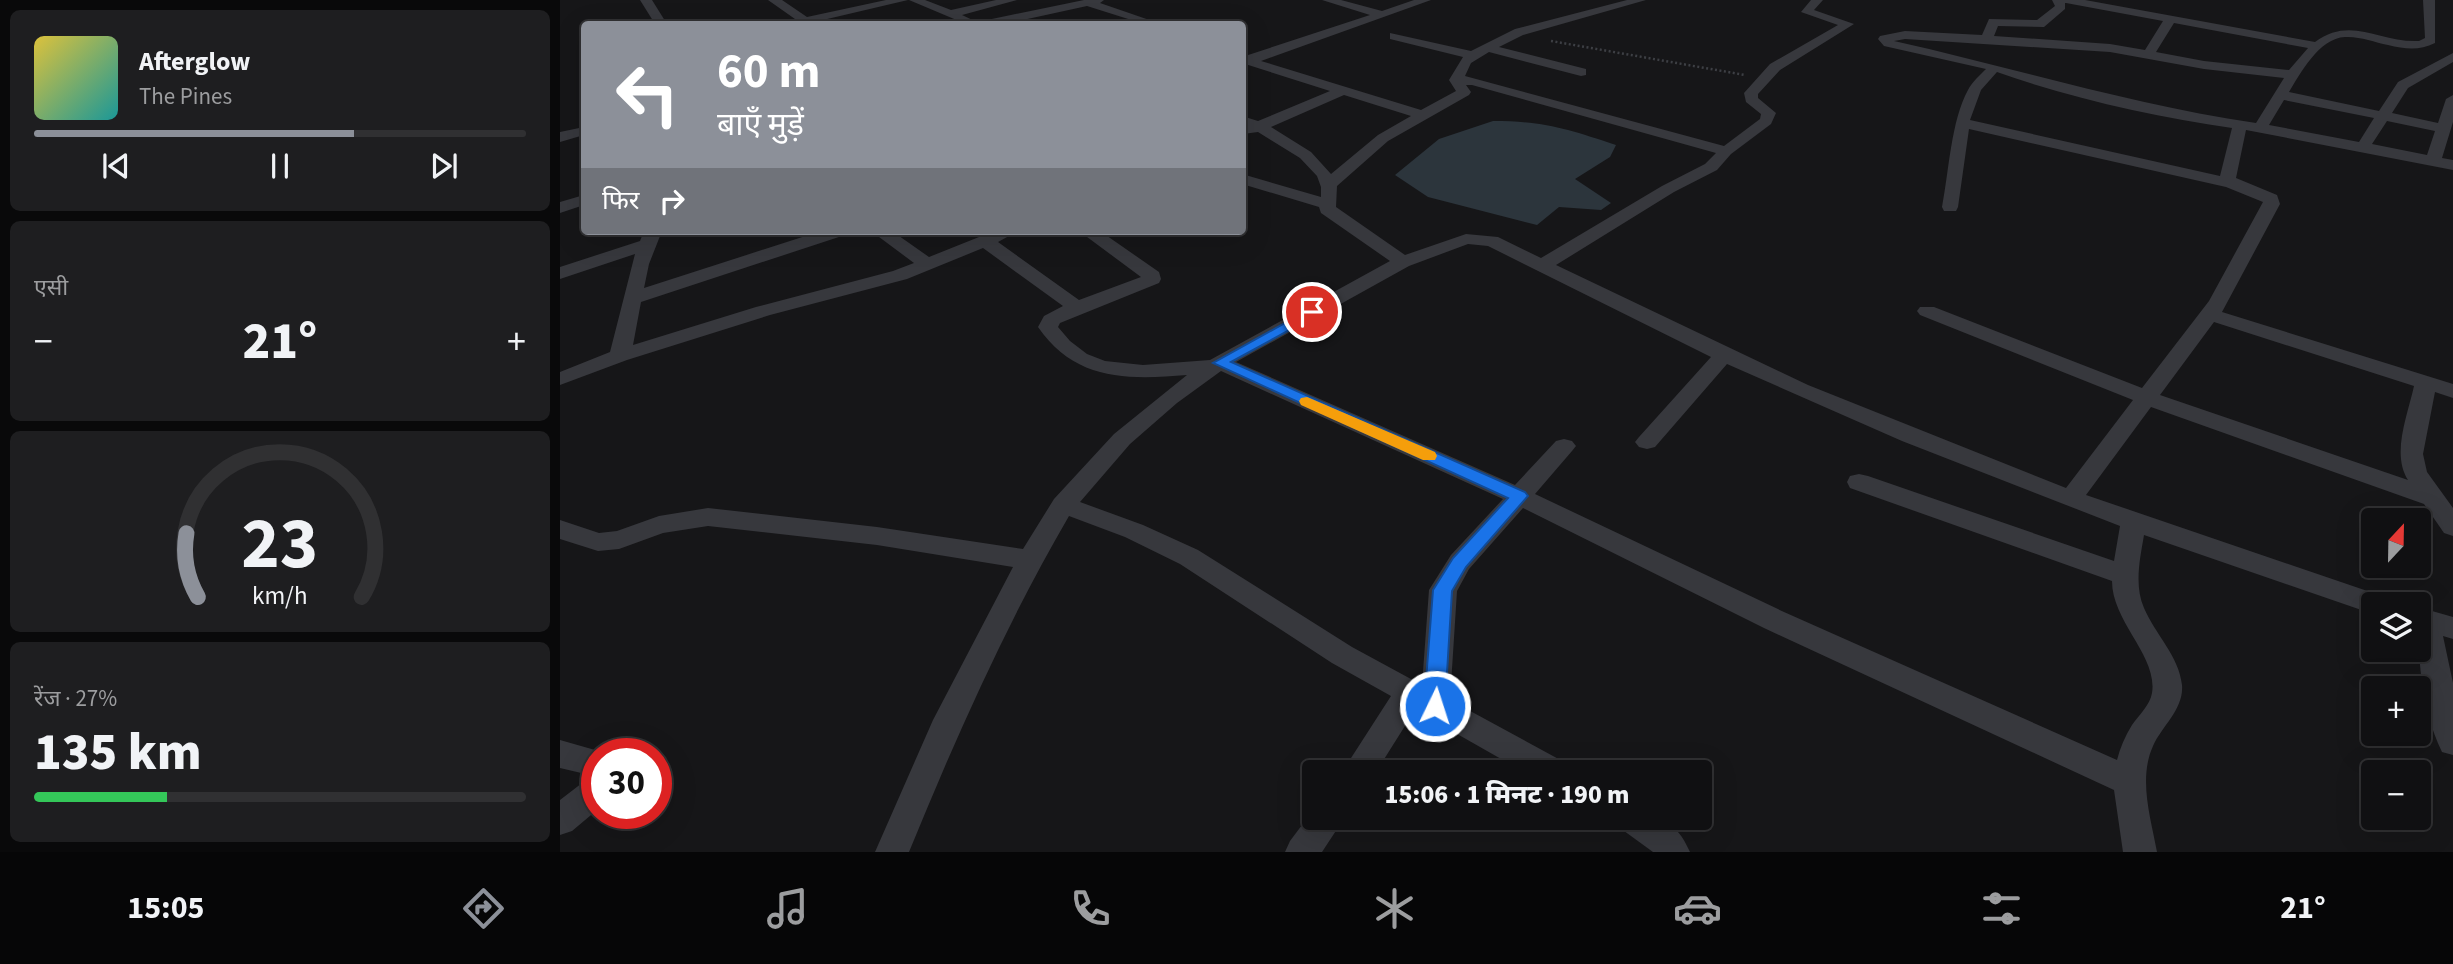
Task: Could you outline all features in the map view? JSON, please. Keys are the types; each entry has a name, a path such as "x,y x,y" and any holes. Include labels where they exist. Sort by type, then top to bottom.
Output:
{"street":[{"path":"646,0 659,21"},
{"path":"774,0 806,21 902,0"},
{"path":"915,0 967,21"},
{"path":"949,14 1011,0"},
{"path":"1333,0 1380,14"},
{"path":"1247,65 1380,14 1425,0"},
{"path":"1456,80 1466,61 1473,55 1519,32 1640,0"},
{"path":"1542,266 1668,189 1711,167 1726,151 1770,117 1769,113 1749,96 1775,67 1848,24 1807,12 1817,0"},
{"path":"1987,38 1993,22 2040,24 2061,7 2058,0"},
{"path":"2066,0 2171,18 2229,49 2294,75"},
{"path":"2420,45 2431,40 2430,0"},
{"path":"1001,21 1093,1 1147,21"},
{"path":"2148,55 2171,18"},
{"path":"2231,183 2228,178 2250,127 2282,95 2307,53 2337,34 2420,45 2453,55"},
{"path":"2317,46 2148,55 2110,48 1987,38 1905,35 1887,37 1884,41 1995,67 2038,82 2250,127 2453,165"},
{"path":"1394,36 1473,55"},
{"path":"1488,48 1581,72"},
{"path":"2363,147 2381,115 2403,85 2453,55"},
{"path":"1247,65 1270,68 1421,115"},
{"path":"1950,206 1959,159 1962,123 1975,89 1995,67"},
{"path":"1456,80 1473,81 1726,151"},
{"path":"1329,184 1383,138 1464,92 1456,80"},
{"path":"1247,126 1345,90"},
{"path":"2282,95 2443,128"},
{"path":"2433,160 2453,99"},
{"path":"1962,123 2231,183 2271,199 2272,204 2209,314 2071,498"},
{"path":"1247,126 1313,159 1329,184 1327,204 1332,214 1403,262"},
{"path":"560,137 581,133"},
{"path":"1246,180 1327,204"},
{"path":"560,208 581,201"},
{"path":"634,298 827,235"},
{"path":"886,235 928,264"},
{"path":"560,379 620,356 928,264 998,235"},
{"path":"1094,235 1152,276 1152,279 1077,307 1051,320 1048,327 1069,352 1086,363 1129,370 1163,370 1217,364 1519,496 1774,620 2130,781"},
{"path":"620,356 640,264 650,238"},
{"path":"560,273 650,238"},
{"path":"892,852 948,720 1030,560 1063,505 1122,439 1169,398 1217,364 1403,262 1466,239 1478,238 1492,242 1844,408 2133,521 2361,599"},
{"path":"984,240 1077,307"},
{"path":"1927,311 2147,398 2433,498"},
{"path":"2209,314 2453,391"},
{"path":"1647,442 1725,354"},
{"path":"2426,382 2411,454 2415,473 2453,527"},
{"path":"1369,760 1422,699 1443,590 1460,562 1564,446"},
{"path":"1859,482 2126,576"},
{"path":"1063,505 1134,531 1189,557 1342,655 1531,760"},
{"path":"560,529 598,542 619,540 659,525 708,517 877,536 1030,560"},
{"path":"2133,521 2126,576 2129,606 2161,666 2167,685 2164,702 2137,746 2130,781 2140,852"},
{"path":"2432,622 2453,742"},
{"path":"560,754 581,759"},
{"path":"560,820 581,803"},
{"path":"1302,852 1318,830"},
{"path":"1650,830 1667,842 1673,852"}],"path":[{"path":"1519,32 1565,45 1633,53 1766,79"}],"shaded area":[{"path":"1493,121 1527,122 1556,127 1616,145 1610,157 1575,179 1611,203 1601,210 1559,207 1537,225 1428,197 1395,175 1439,139"}],"slow traffic":[{"path":"1307,401 1429,456"}],"route":[{"path":"1312,312 1220,363 1519,496 1460,562 1443,590 1435,706"}]}
